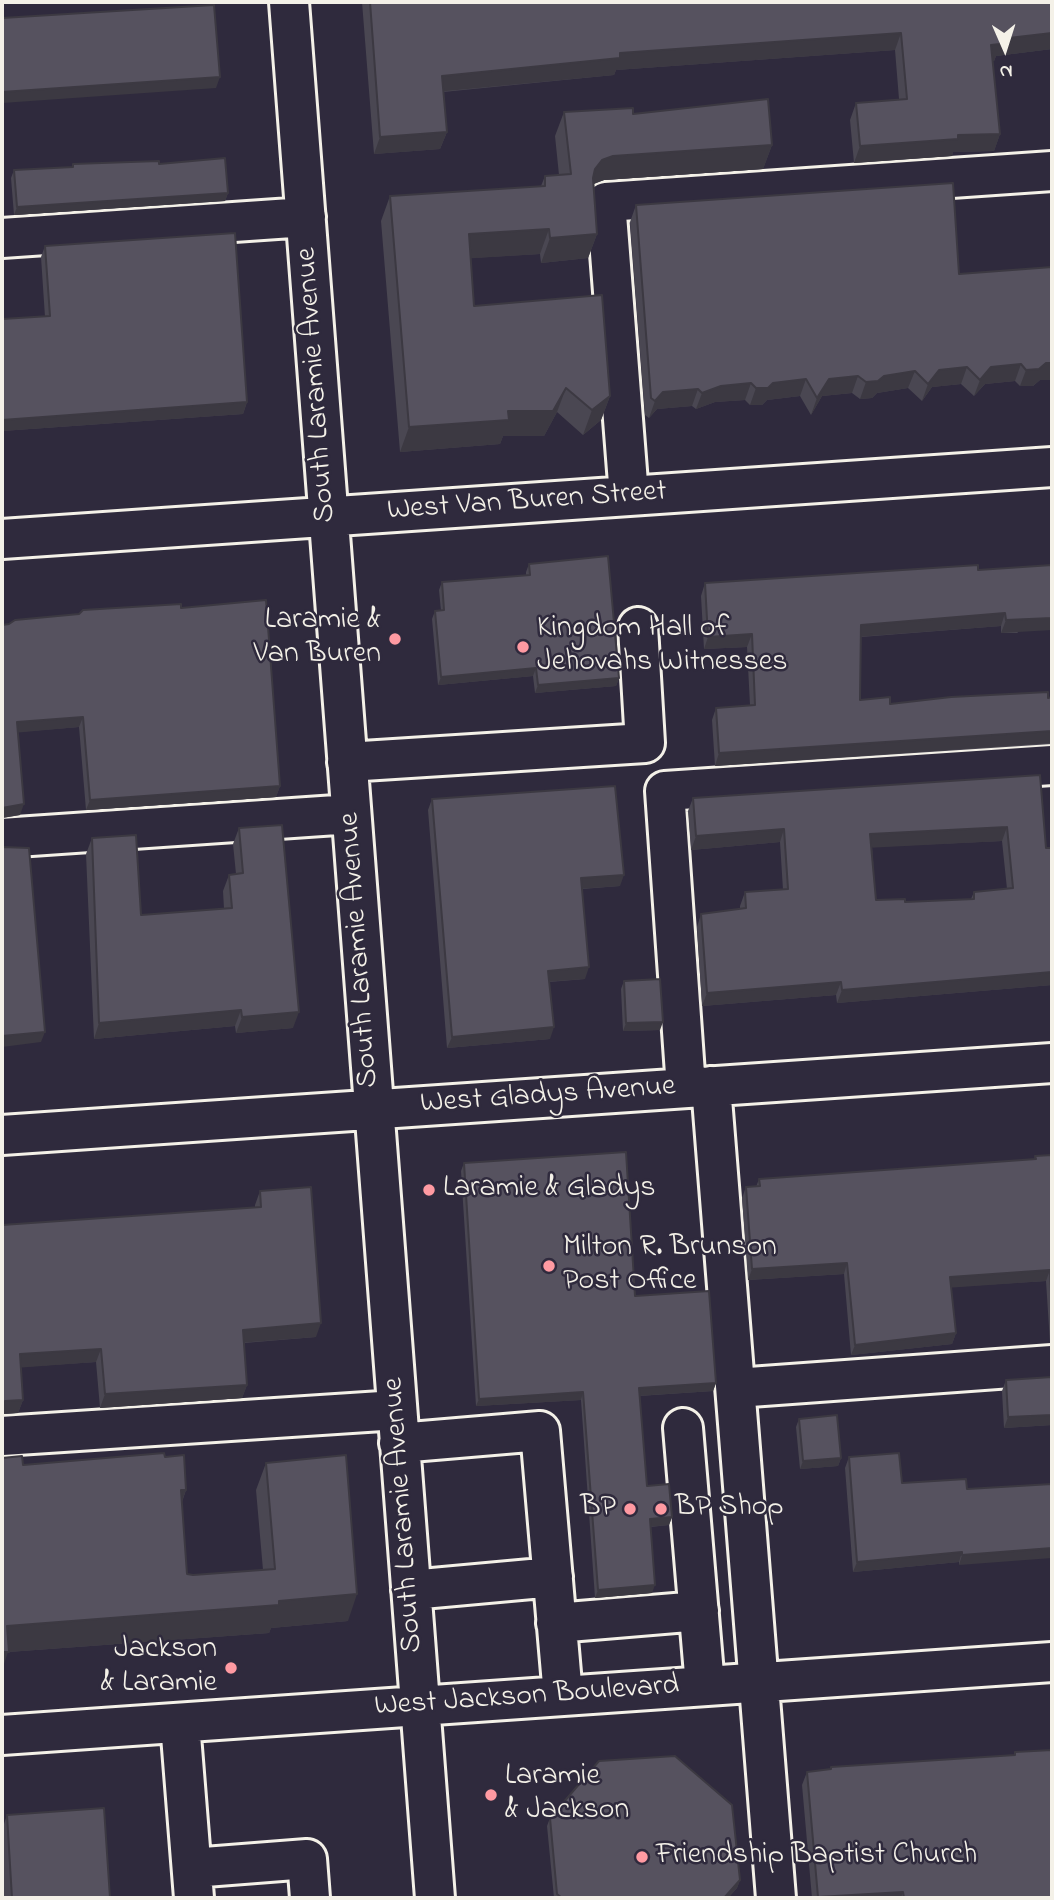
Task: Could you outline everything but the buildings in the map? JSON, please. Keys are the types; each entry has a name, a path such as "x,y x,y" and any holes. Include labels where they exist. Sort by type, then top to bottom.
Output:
{"street":[{"name":"South Laramie Avenue","path":"289,2 435,1898"},
{"path":"629,496 606,202 1052,171"},
{"path":"2,238 306,217"},
{"name":"West Van Buren Street","path":"2,540 1052,467"},
{"path":"347,762 645,743 638,627"},
{"path":"776,1898 736,1388 665,792 1052,765"},
{"path":"2,838 351,814"},
{"name":"West Gladys Avenue","path":"2,1135 1052,1063"},
{"path":"736,1388 1052,1365"},
{"path":"2,1436 398,1426 540,1431 563,1696"},
{"path":"683,1428 705,1686"},
{"path":"411,1590 552,1577"},
{"path":"556,1623 699,1611"},
{"name":"West Jackson Boulevard","path":"2,1735 1052,1662"},
{"path":"180,1723 193,1883 307,1858 310,1898"}],"place":[{"name":"Laramie & Van Buren","path":"395,639"},
{"name":"Kingdom Hall of Jehovahs Witnesses","path":"523,647"},
{"name":"Laramie & Gladys","path":"429,1190"},
{"name":"Milton R. Brunson Post Office","path":"549,1266"},
{"name":"BP","path":"630,1509"},
{"name":"BP Shop","path":"661,1509"},
{"name":"Jackson & Laramie","path":"231,1668"},
{"name":"Laramie & Jackson","path":"491,1795"},
{"name":"Friendship Baptist Church","path":"642,1857"}]}
